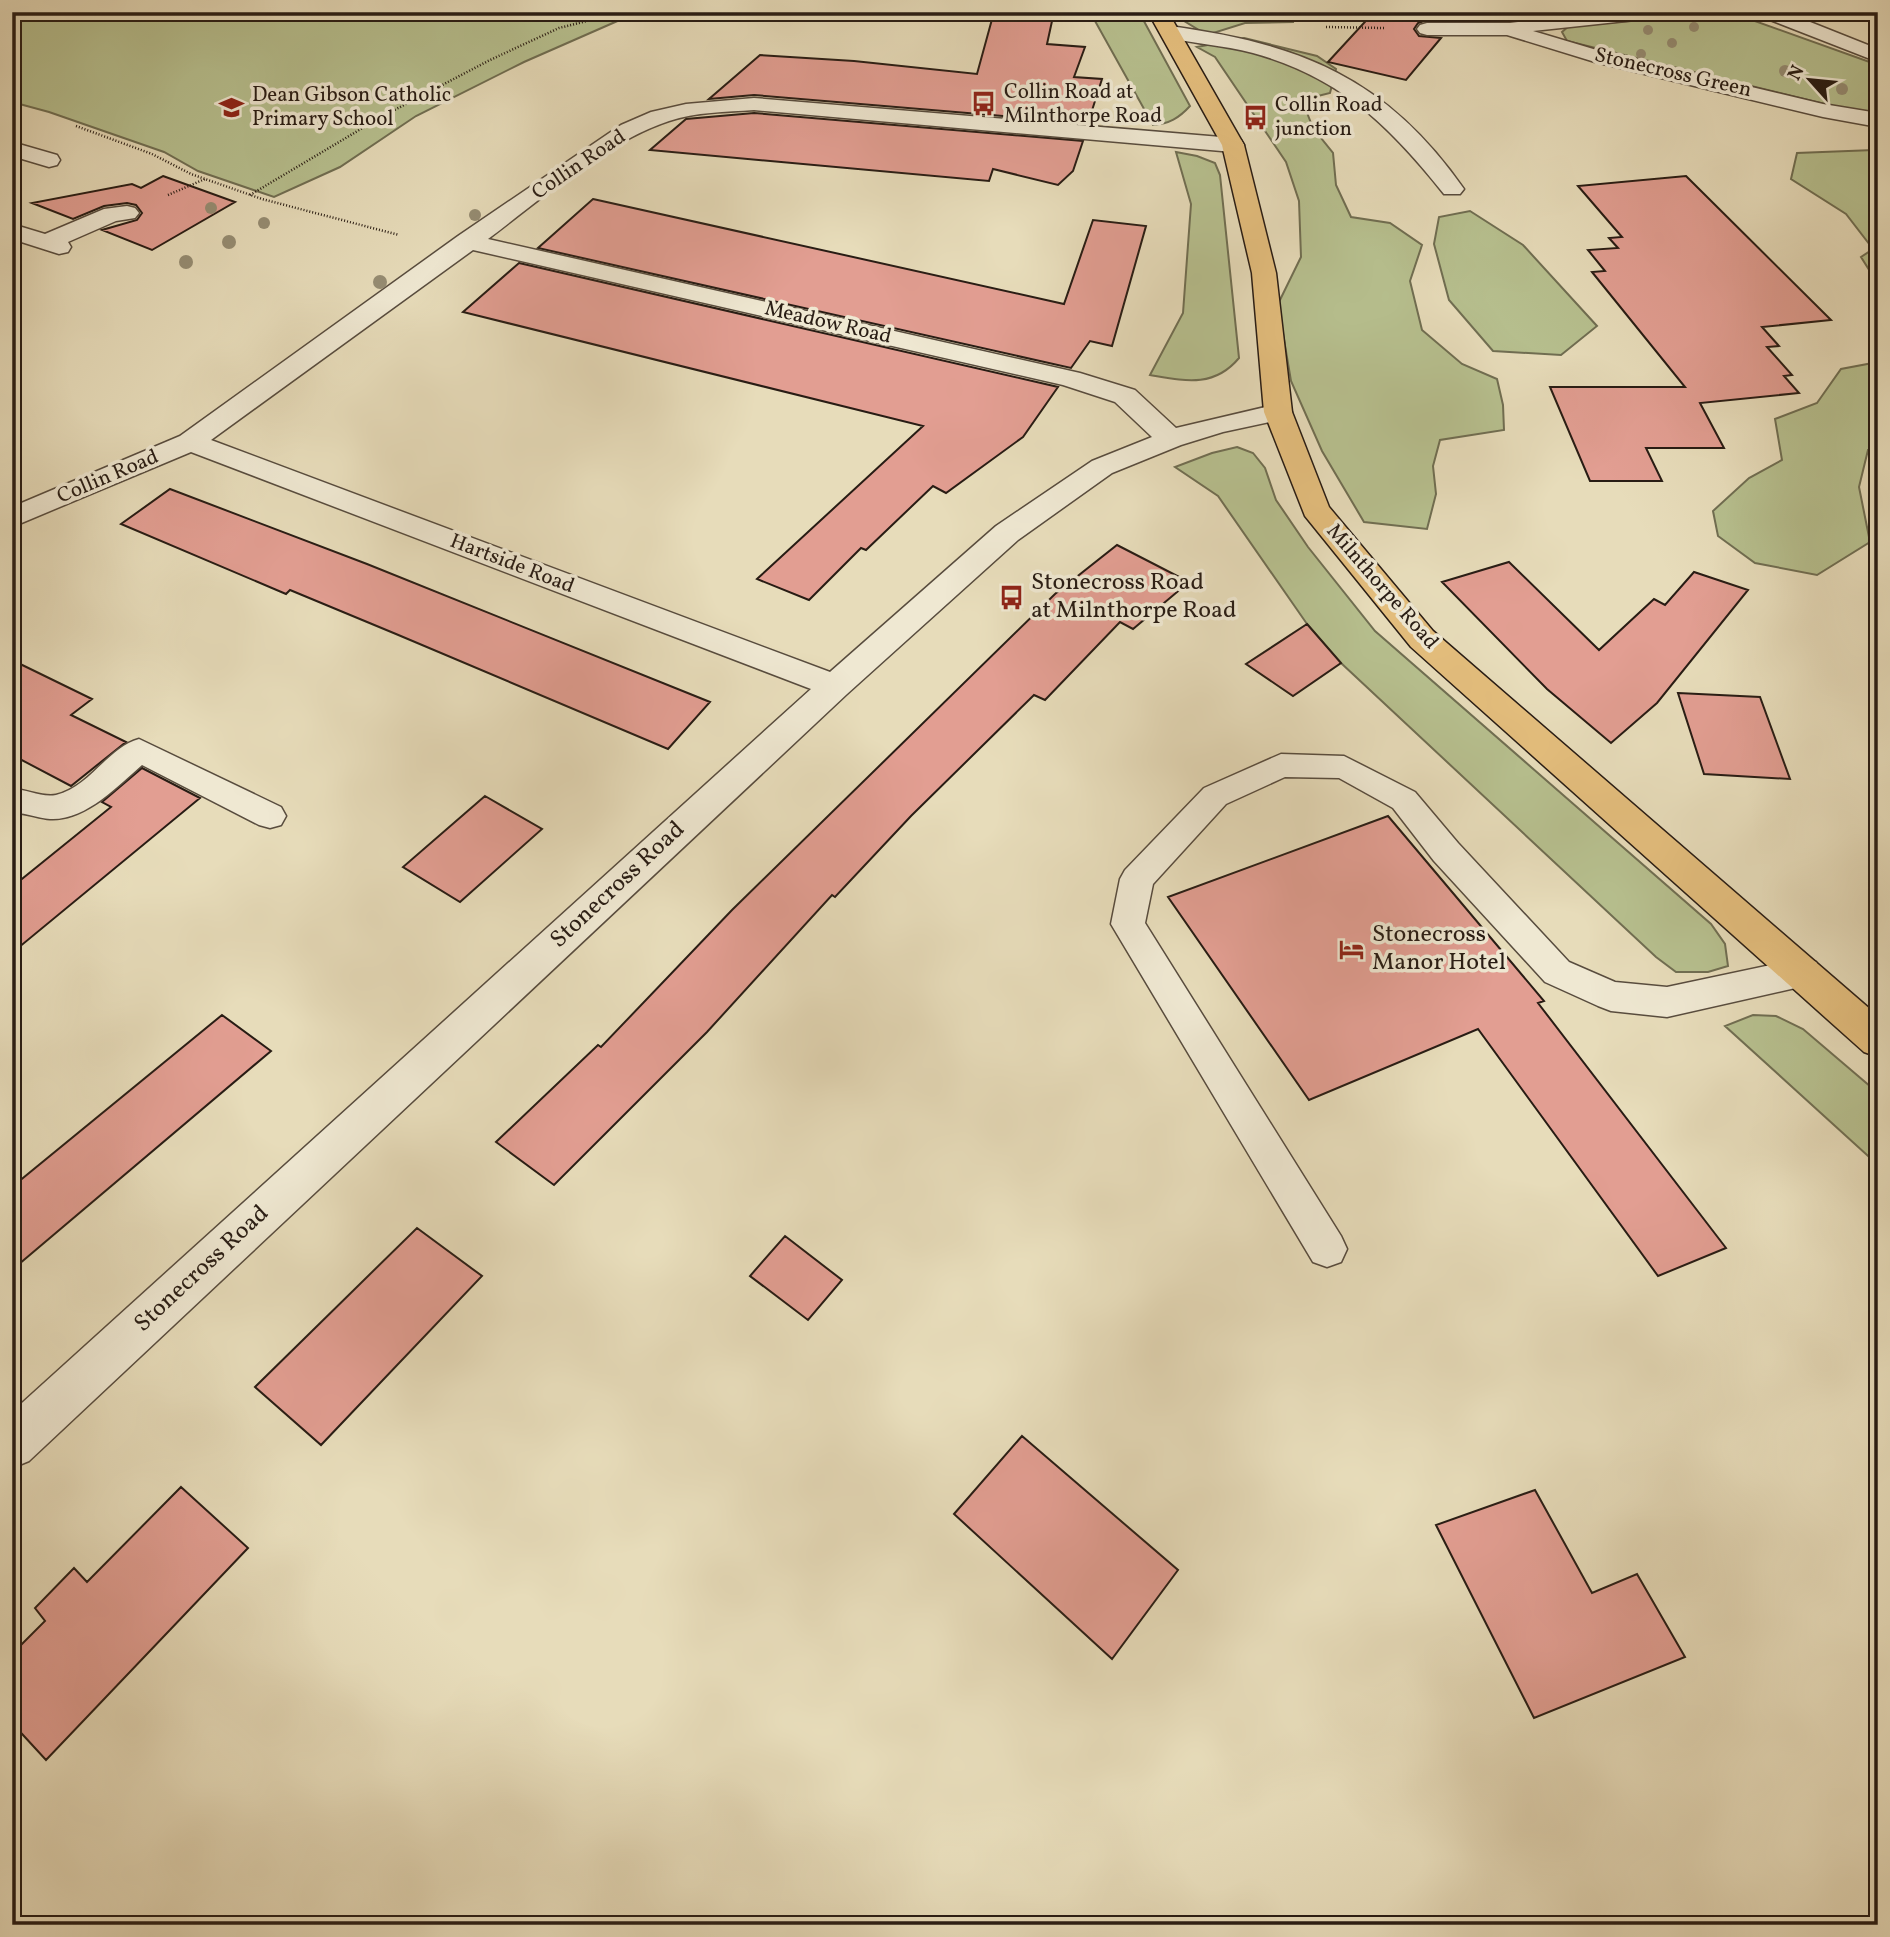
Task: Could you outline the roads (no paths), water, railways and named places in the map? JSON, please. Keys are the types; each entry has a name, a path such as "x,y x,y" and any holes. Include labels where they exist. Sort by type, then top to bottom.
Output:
{"highway":[{"name":"Milnthorpe Road","path":"1164,22 1233,145 1264,273 1278,412 1315,510 1422,639 1804,972 1878,1040"}],"street":[{"name":"Stonecross Green","path":"1427,29 1513,29 1522,24 1654,12"},
{"path":"1767,12 1878,56"},
{"path":"1164,22 1312,67 1359,94 1418,145 1452,189"},
{"name":"Stonecross Green","path":"1513,29 1534,39 1612,59 1819,110 1878,120"},
{"name":"Collin Road","path":"12,518 190,442 467,241 619,136 646,122 706,107 754,104 1233,145"},
{"path":"12,149 49,160"},
{"path":"32,241 112,214 127,213"},
{"name":"Meadow Road","path":"467,241 1070,379 1125,396 1171,439"},
{"name":"Stonecross Road","path":"12,1444 835,685 1007,533 1102,467 1171,439 1217,425 1278,412"},
{"name":"Hartside Road","path":"190,442 835,685"}],"lane":[{"path":"12,801 22,800 55,807 86,793 139,750 270,816"},
{"path":"1327,1249 1128,924 1136,879 1215,796 1281,765 1344,767 1404,800 1446,852 1557,972 1611,996 1668,1002 1804,972"}],"place":[{"name":"Collin Road at Milnthorpe Road","path":"984,104"},
{"name":"Dean Gibson Catholic Primary School","path":"232,107"},
{"name":"Collin Road junction","path":"1255,117"},
{"name":"Stonecross Road at Milnthorpe Road","path":"1011,597"},
{"name":"Stonecross Manor Hotel","path":"1352,949"}]}
